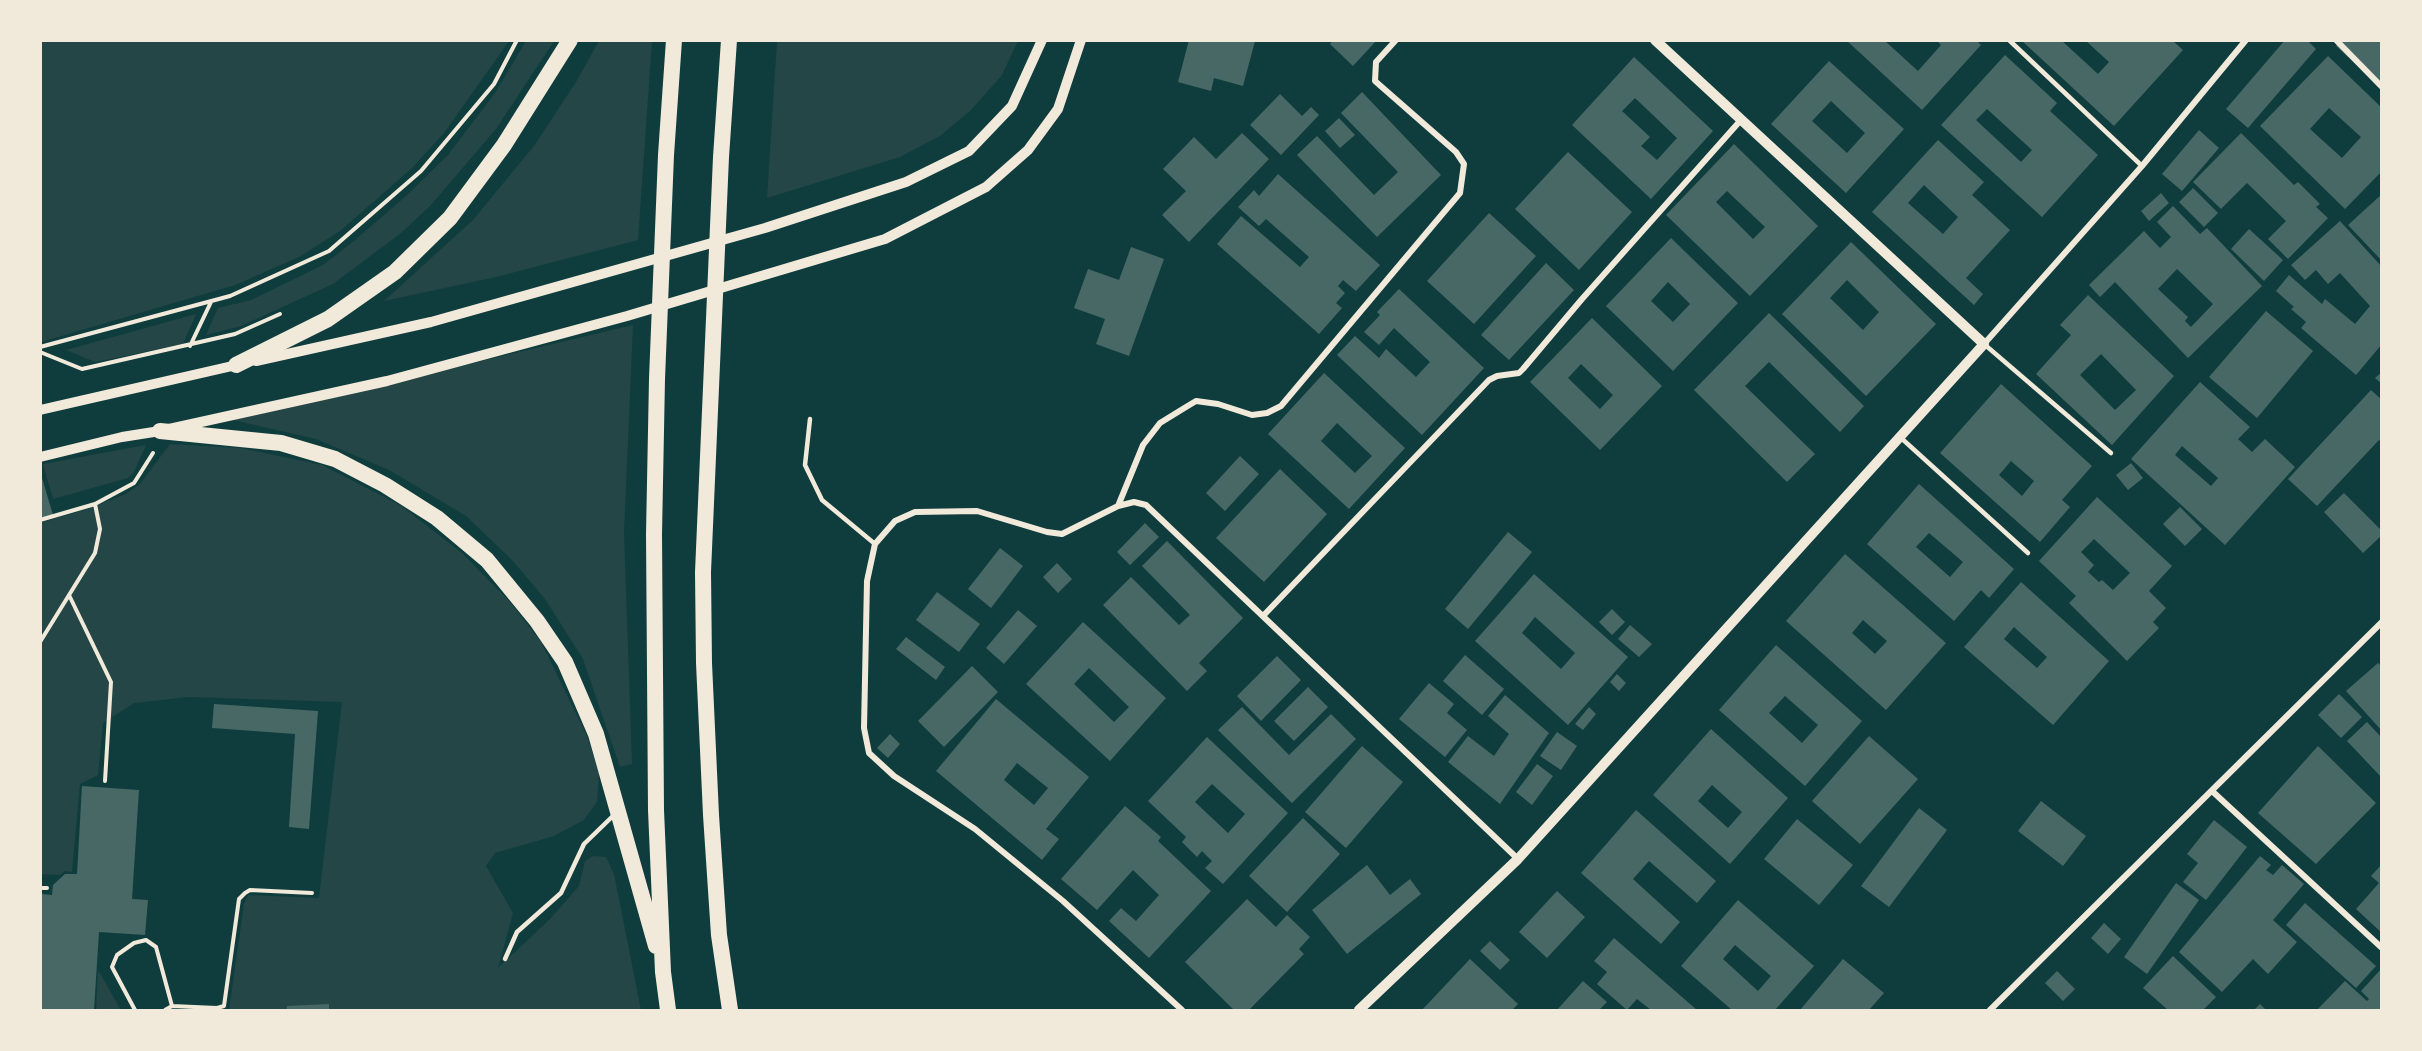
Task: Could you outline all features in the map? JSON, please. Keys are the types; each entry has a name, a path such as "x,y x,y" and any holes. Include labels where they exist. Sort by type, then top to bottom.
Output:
{"highway":[{"path":"236,365 328,319 395,272 450,218 504,145 570,40"},
{"path":"668,1011 663,972 656,810 654,665 657,379 666,155 674,40"},
{"path":"729,40 704,572 704,663 719,935 730,1011"},
{"path":"160,431 281,443 335,459 385,485 437,518 487,560 537,621 565,662 596,734 663,972"}],"street":[{"path":"40,410 453,316 765,228 906,182 969,151 1012,106 1042,40"},
{"path":"40,458 122,437 160,431 387,381 627,316 885,240 986,187 1028,150 1058,109 1081,40"},
{"path":"1118,506 1143,445 1160,423 1186,407 1196,401 1252,415 1268,413 1281,406 1461,194 1464,164 1456,152 1374,81 1376,62 1396,40"},
{"path":"1655,40 1740,121 1984,344"},
{"path":"1362,1010 1518,859 1984,344 2142,166 2246,40"},
{"path":"2336,40 2382,87"},
{"path":"1263,616 1489,380 1497,376 1519,373 1740,121"},
{"path":"1182,1011 1063,901 975,829 894,776 869,753 864,728 867,581 875,544 895,521 915,513 977,511 1047,532 1062,534 1118,506 1134,502 1146,505 1518,859"},
{"path":"1990,1011 2382,622"},
{"path":"2212,791 2382,948"}],"lane":[{"path":"2009,40 2142,166"},
{"path":"1984,344 2112,453"},
{"path":"810,419 805,465 822,501 875,544"},
{"path":"1900,437 2028,553"},
{"path":"505,959 517,932 561,893 584,844 617,812"}],"path":[{"path":"40,347 230,296 329,252 421,171 494,84 517,40"},
{"path":"190,346 211,301"},
{"path":"40,352 82,369 235,334 289,310"},
{"path":"40,520 95,504 134,483 152,457 160,431"},
{"path":"40,642 95,553 100,529 95,504"},
{"path":"69,595 111,682 105,781"},
{"path":"40,888 47,888"},
{"path":"165,1011 172,1006 217,1008 224,1006 240,899 245,893 250,890 312,893"},
{"path":"135,1011 112,967 117,955 134,943 146,940 156,947 172,1006"}],"shaded area":[{"path":"41,40 509,41 444,133 411,169 340,231 301,256 235,285 41,342"},
{"path":"526,41 554,41 496,129 430,206 401,233 333,284 241,326 206,335 218,308 251,300 323,265 406,196 448,155 495,93"},
{"path":"599,41 652,41 638,240 496,277 384,301 473,220 534,146 576,82"},
{"path":"777,41 1018,41 1002,75 971,110 940,136 900,157 767,198"},
{"path":"196,314 183,344 95,362 66,350"},
{"path":"633,325 624,533 632,764 620,767 583,659 545,599 512,560 466,516 389,470 316,439 233,420"},
{"path":"170,444 240,448 322,465 400,505 462,553 510,602 541,642 587,736 599,773 597,802 584,820 554,836 495,853 486,866 513,913 498,968 550,919 579,886 585,861 593,856 606,857 614,874 641,1010 229,1010 244,904 248,895 319,898 342,702 188,697 134,703 103,723 98,775 80,784 72,872 65,871 60,875 41,874 40,523 88,509 126,494 140,484"},
{"path":"146,445 134,472 128,478 53,499 43,464"},
{"path":"98,970 121,1010 96,1010"}],"building":[{"path":"1189,40 1255,41 1243,86 1214,78 1211,91 1178,82"},
{"path":"1333,40 1377,40 1353,66 1330,44"},
{"path":"1846,40 1884,40 1918,71 1941,45 1936,40 1976,40 1981,45 1922,110"},
{"path":"2021,40 2061,40 2098,74 2109,62 2085,40 2172,40 2183,50 2114,126"},
{"path":"2285,40 2307,40 2316,49 2248,128 2226,109"},
{"path":"2341,40 2382,40 2382,88 2336,46"},
{"path":"2005,55 2057,103 2050,111 2098,155 2042,217 1941,125","holes":["1987,109 2032,150 2021,162 1976,120"]},
{"path":"2328,56 2382,108 2382,171 2345,209 2260,126","holes":["2329,108 2361,137 2342,158 2310,129"]},
{"path":"1634,57 1713,131 1651,199 1572,125","holes":["1635,98 1677,138 1657,160 1641,146 1650,137 1622,111"]},
{"path":"1829,61 1904,129 1846,193 1771,124","holes":["1831,101 1865,133 1847,153 1812,121"]},
{"path":"1362,92 1441,175 1377,237 1297,155 1317,136 1374,195 1398,172 1341,113"},
{"path":"1280,94 1302,116 1311,107 1319,115 1281,155 1250,125"},
{"path":"1339,118 1355,135 1340,148 1325,131"},
{"path":"2199,130 2219,148 2182,191 2162,174"},
{"path":"1242,133 1269,159 1189,242 1162,215 1186,191 1163,169 1194,137 1216,159"},
{"path":"2241,133 2294,185 2298,182 2320,204 2316,207 2328,218 2288,259 2268,239 2286,221 2247,183 2221,209 2193,182"},
{"path":"1938,140 1984,182 1972,195 2010,230 1966,278 1983,294 1974,305 1872,212","holes":["1924,185 1958,217 1943,234 1908,203"]},
{"path":"1734,144 1818,226 1750,296 1666,215","holes":["1727,191 1765,227 1753,239 1716,202"]},
{"path":"1568,152 1632,212 1579,270 1515,209"},
{"path":"1278,174 1380,265 1356,291 1343,280 1338,286 1345,293 1336,303 1342,308 1319,334 1217,244 1241,216 1300,267 1309,257 1266,219 1259,226 1238,207 1254,190 1259,196"},
{"path":"2193,188 2218,213 2204,227 2179,202"},
{"path":"2161,193 2169,203 2149,221 2141,211"},
{"path":"2382,194 2382,261 2348,225"},
{"path":"2173,206 2200,234 2207,228 2262,286 2188,358 2115,282 2100,297 2089,285 2144,231 2160,248 2171,237 2157,222","holes":["2177,269 2213,304 2191,327 2185,321 2188,317 2158,289"]},
{"path":"1489,213 1536,256 1474,324 1427,281"},
{"path":"2340,221 2382,267 2382,344 2356,375 2301,328 2306,322 2291,309 2294,307 2276,291 2289,275 2322,304 2325,299 2355,324 2370,306 2340,273 2328,284 2316,270 2305,280 2291,265"},
{"path":"2249,229 2283,260 2264,281 2231,249"},
{"path":"1671,238 1738,303 1673,371 1606,306","holes":["1668,282 1690,304 1673,322 1651,301"]},
{"path":"1851,242 1936,324 1866,396 1782,314","holes":["1847,280 1879,312 1863,330 1830,298"]},
{"path":"1131,247 1164,259 1129,356 1096,344 1105,319 1074,308 1088,269 1119,280"},
{"path":"1546,263 1574,290 1509,360 1481,335"},
{"path":"1399,289 1484,368 1422,435 1337,355 1355,336 1379,358 1386,349 1416,377 1430,362 1394,328 1379,345 1364,332 1380,315 1377,312"},
{"path":"2088,295 2174,376 2112,445 2036,374 2071,335 2060,325","holes":["2101,354 2136,390 2115,410 2080,375"]},
{"path":"2266,311 2313,351 2257,418 2209,377"},
{"path":"1769,313 1864,406 1840,432 1769,362 1745,386 1815,454 1787,482 1694,390"},
{"path":"1592,318 1662,386 1600,450 1530,382","holes":["1581,364 1613,395 1600,409 1568,378"]},
{"path":"2382,372 2382,384 2375,378"},
{"path":"1324,373 1405,448 1349,509 1268,434","holes":["1337,423 1372,456 1355,473 1321,441"]},
{"path":"2200,382 2250,427 2238,439 2252,452 2265,439 2295,467 2225,545 2131,459","holes":["2182,446 2218,478 2211,486 2175,455"]},
{"path":"2001,384 2092,466 2062,500 2070,507 2040,542 1940,453","holes":["2011,461 2034,481 2022,496 1999,475"]},
{"path":"2371,390 2382,400 2382,442 2379,440 2317,506 2288,479"},
{"path":"1240,456 1259,474 1225,511 1206,493"},
{"path":"2131,463 2143,478 2128,490 2116,475"},
{"path":"1280,469 1327,514 1264,582 1216,538"},
{"path":"40,471 53,515 40,518"},
{"path":"1919,484 2014,569 1989,598 1981,590 1954,621 1867,544","holes":["1929,533 1963,562 1950,577 1916,547"]},
{"path":"2344,493 2382,531 2382,535 2363,553 2324,512"},
{"path":"2097,497 2172,566 2149,591 2166,608 2153,622 2159,628 2127,661 2069,603 2076,596 2039,561","holes":["2094,539 2130,573 2113,590 2088,572 2094,565 2081,552"]},
{"path":"2180,507 2202,529 2185,546 2163,524"},
{"path":"1145,523 1159,537 1130,565 1117,552"},
{"path":"1508,532 1532,552 1468,629 1445,609"},
{"path":"1167,541 1243,618 1199,663 1207,671 1187,691 1103,605 1131,577 1179,625 1190,615 1142,566"},
{"path":"1000,548 1023,566 991,608 968,589"},
{"path":"1845,554 1946,643 1886,710 1786,621","holes":["1863,620 1887,641 1875,654 1852,633"]},
{"path":"1057,563 1072,579 1058,593 1043,577"},
{"path":"1534,574 1628,657 1568,725 1475,641","holes":["1535,617 1575,653 1561,669 1522,633"]},
{"path":"2021,582 2109,661 2053,725 1964,647","holes":["2014,627 2047,657 2037,668 2004,639"]},
{"path":"937,592 980,624 959,652 916,620"},
{"path":"1612,609 1625,622 1612,635 1599,622"},
{"path":"1018,610 1037,626 1004,664 986,648"},
{"path":"1083,622 1166,698 1110,761 1026,684","holes":["1089,668 1129,707 1114,722 1074,684"]},
{"path":"1630,625 1652,644 1639,657 1618,639"},
{"path":"906,637 945,667 936,680 896,649"},
{"path":"1776,645 1862,721 1805,786 1719,710","holes":["1785,696 1818,725 1802,743 1769,713"]},
{"path":"1465,655 1504,689 1482,715 1443,681"},
{"path":"1277,656 1301,680 1261,721 1237,696"},
{"path":"2378,663 2382,667 2382,731 2346,691"},
{"path":"972,666 998,692 944,747 918,721"},
{"path":"1617,674 1626,683 1619,691 1610,682"},
{"path":"1429,683 1454,704 1447,713 1467,730 1445,757 1399,719"},
{"path":"1308,687 1328,707 1294,741 1274,721"},
{"path":"2339,694 2362,717 2341,738 2318,715"},
{"path":"1505,695 1549,733 1500,804 1448,762 1468,736 1494,756 1509,734 1488,716"},
{"path":"996,699 1089,777 1046,829 1059,839 1042,860 936,771","holes":["1017,763 1048,788 1034,805 1004,780"]},
{"path":"214,704 318,711 309,829 289,827 295,734 212,728"},
{"path":"1242,707 1289,755 1331,714 1356,739 1292,803 1218,730"},
{"path":"1589,707 1596,714 1583,730 1575,724"},
{"path":"2367,722 2382,738 2382,778 2347,741"},
{"path":"1711,729 1788,798 1730,864 1653,795","holes":["1712,785 1742,812 1728,828 1698,801"]},
{"path":"1557,732 1577,746 1561,770 1540,756"},
{"path":"890,734 900,744 888,758 877,748"},
{"path":"1869,736 1918,779 1860,844 1812,801"},
{"path":"1207,737 1288,813 1223,884 1205,868 1212,861 1202,851 1197,857 1182,842 1186,837 1148,801","holes":["1212,784 1245,814 1228,833 1195,802"]},
{"path":"1362,746 1403,782 1346,848 1305,812"},
{"path":"2318,746 2376,803 2316,864 2258,813"},
{"path":"1537,764 1553,776 1532,805 1516,792"},
{"path":"82,786 139,790 132,899 148,900 145,935 99,932 94,1010 40,1010 42,894 52,895 53,885 65,874 77,874"},
{"path":"2041,801 2086,836 2063,866 2018,831"},
{"path":"1125,806 1161,837 1158,841 1211,891 1149,958 1109,921 1121,908 1136,921 1159,895 1133,870 1097,910 1061,879"},
{"path":"1919,808 1947,830 1889,907 1861,886"},
{"path":"1636,810 1716,881 1697,903 1649,861 1633,879 1680,922 1661,944 1581,873"},
{"path":"1303,818 1340,854 1287,912 1249,876"},
{"path":"1797,819 1853,865 1819,905 1764,859"},
{"path":"2214,820 2247,847 2206,900 2183,882 2198,863 2187,854"},
{"path":"2260,856 2271,865 2266,870 2273,875 2282,865 2304,884 2273,920 2297,942 2268,974 2253,959 2222,992 2179,952"},
{"path":"2382,864 2382,933 2356,909 2379,883 2371,876"},
{"path":"1367,865 1390,895 1410,879 1421,894 1347,954 1312,910"},
{"path":"2176,883 2199,900 2147,974 2124,957"},
{"path":"1557,891 1585,917 1547,958 1519,932"},
{"path":"1247,899 1276,927 1287,915 1310,937 1299,949 1304,954 1249,1010 1234,1010 1185,962"},
{"path":"1738,900 1814,966 1775,1010 1732,1010 1681,966","holes":["1735,945 1771,976 1758,991 1723,959"]},
{"path":"2305,903 2376,966 2356,988 2286,925"},
{"path":"2104,923 2121,939 2108,954 2091,938"},
{"path":"1614,938 1697,1010 1651,1010 1637,999 1627,1010 1597,984 1607,972 1594,961"},
{"path":"1490,941 1510,960 1500,970 1480,951"},
{"path":"2173,956 2216,997 2203,1010 2168,1010 2143,988"},
{"path":"1470,959 1518,1004 1512,1010 1422,1010"},
{"path":"1843,959 1884,993 1869,1010 1800,1010"},
{"path":"2382,968 2382,1010 2317,1010 2345,981 2367,1001 2369,999 2361,991"},
{"path":"2057,971 2075,989 2063,1001 2045,983"},
{"path":"1583,981 1607,1002 1599,1010 1557,1010"},
{"path":"329,1004 329,1010 287,1010 287,1006"},
{"path":"2260,1004 2266,1010 2254,1010"}]}
